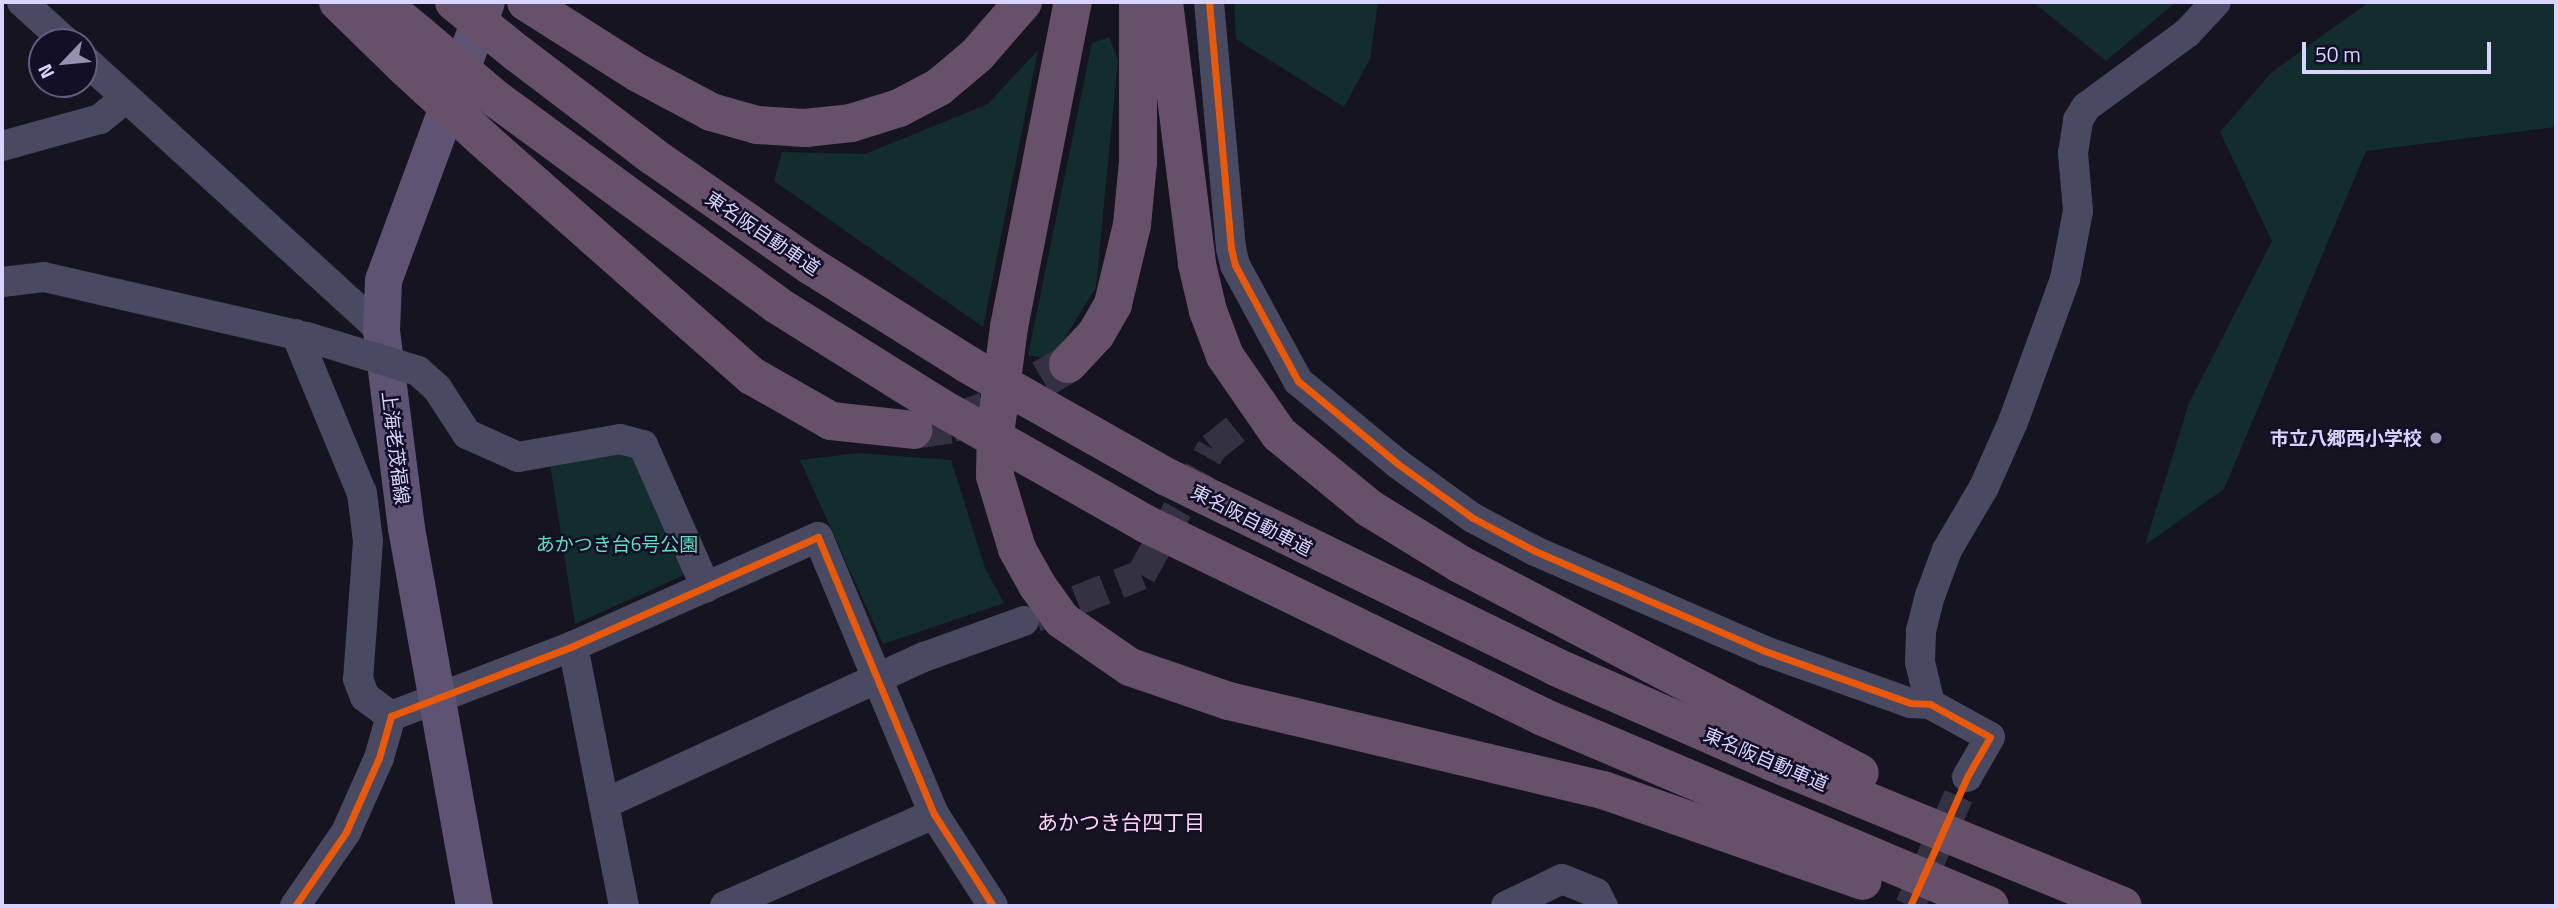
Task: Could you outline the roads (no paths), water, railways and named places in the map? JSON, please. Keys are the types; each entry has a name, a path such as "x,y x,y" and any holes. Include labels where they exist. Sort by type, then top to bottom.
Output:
{"highway":[{"path":"338,2 413,52 496,99 777,305 940,407 1146,524 1543,717 1990,906"},
{"path":"380,2 413,52 484,139 752,376 831,421 914,430"},
{"name":"東名阪自動車道","path":"454,2 654,158 811,266 967,364 1167,477 1556,667 1772,762 2123,906"},
{"path":"529,4 638,73 711,112 757,125 805,128 851,123 899,108 939,87 977,55 1023,2"},
{"path":"1073,2 1009,327 996,427 995,476 1017,549 1037,585 1062,620 1130,667 1229,701 1456,752 1603,790 1934,906"},
{"path":"1068,364 1096,334 1113,304 1132,225 1138,162 1138,2"},
{"path":"1164,2 1197,264 1208,311 1225,356 1279,434 1369,508 1555,617 1785,736 2136,906"}],"main road":[{"name":"上海老茂福線","path":"474,906 406,528 381,330 383,280 486,2"}],"street":[{"path":"22,2 51,28"},
{"path":"1209,2 1231,248 1235,265 1289,387 1473,518 1535,551 1765,651 1910,703 1930,704 1990,737 1967,777"},
{"path":"1930,704 1920,662 1921,631 1930,596 1948,550 1984,486 2013,422 2065,278 2078,211 2073,153 2078,120 2086,107 2187,33 2216,2"},
{"path":"98,72 381,330"},
{"path":"2,146 100,119 126,98"},
{"path":"2,282 44,277 301,335 418,371 437,388 467,434 518,457 620,439 643,445 706,588"},
{"path":"301,335 362,493 368,541 358,679 365,697 391,716"},
{"path":"391,716 436,696 573,646 818,537 934,814 993,906"},
{"path":"604,803 878,679 1024,621"},
{"path":"573,646 624,906"},
{"path":"295,906 346,832 379,758 391,716"},
{"path":"725,906 934,814"},
{"path":"1506,906 1562,879 1596,893 1603,906"}],"tunnel":[{"path":"914,430 950,424 993,408 1068,364"},
{"path":"1035,617 1141,575 1212,448 1281,393"},
{"path":"1910,906 1967,777"}],"place":[{"name":"市立八郷西小学校","path":"2436,438"}],"district":[{"name":"あかつき台四丁目","path":"1121,822"}],"park label":[{"name":"あかつき台6号公園","path":"617,544"}]}
